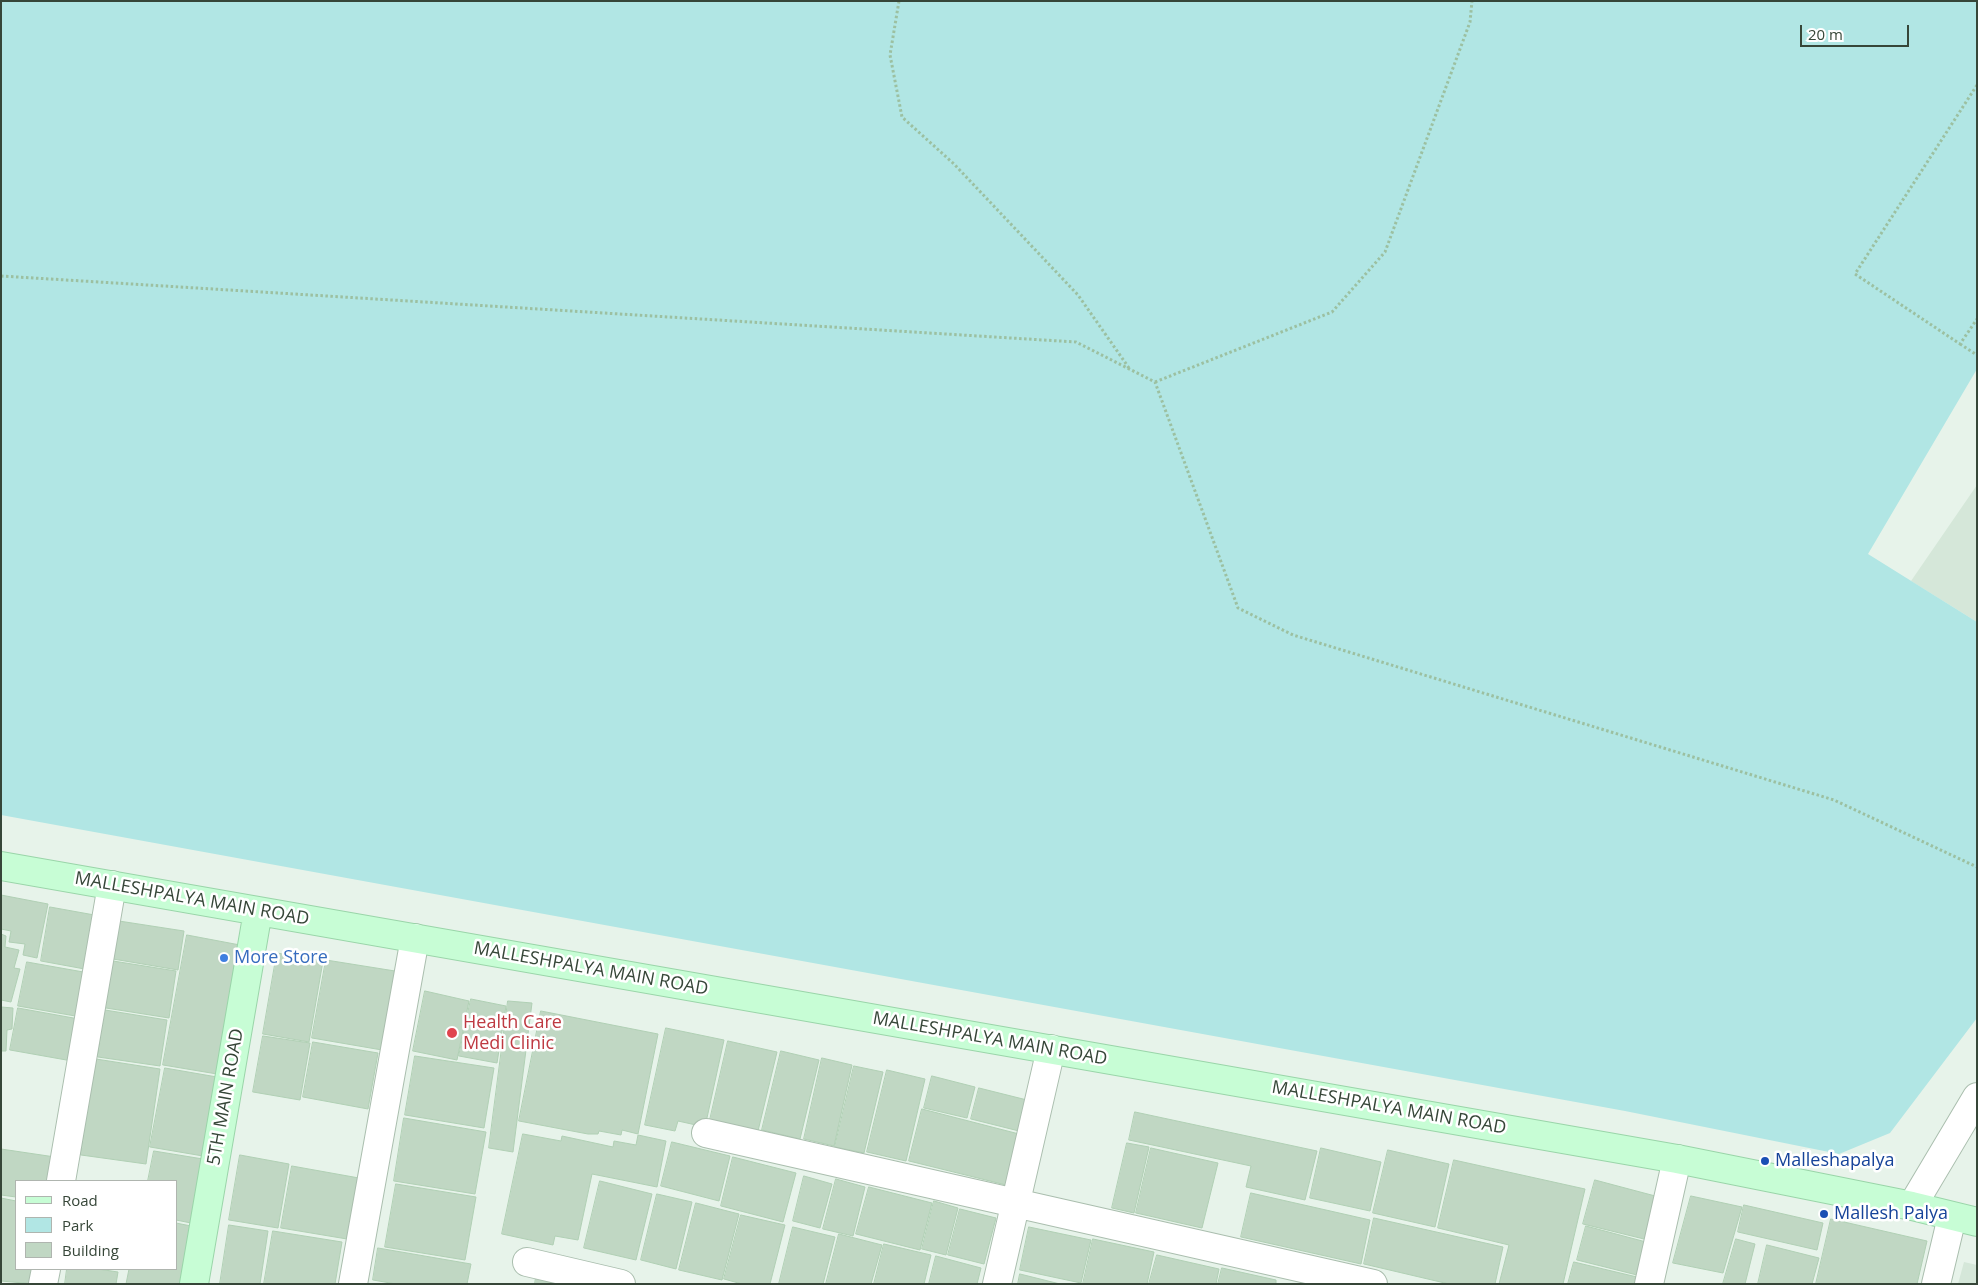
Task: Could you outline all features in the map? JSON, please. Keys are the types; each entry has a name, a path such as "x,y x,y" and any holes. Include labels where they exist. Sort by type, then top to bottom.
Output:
{"main road":[{"name":"MALLESHPALYA MAIN ROAD","path":"1,866 1677,1159 1912,1206 1964,1220"},
{"name":"5TH MAIN ROAD","path":"194,1284 258,910"}],"street":[{"path":"61,1180 112,885"},
{"path":"353,1284 415,938"},
{"path":"997,1284 1052,1049"},
{"path":"1912,1206 1977,1097"},
{"path":"706,1133 1373,1284"},
{"path":"1649,1284 1677,1159"},
{"path":"1936,1284 1964,1220"},
{"path":"526,1262 620,1284"},
{"path":"43,1284 46,1270"}],"path":[{"path":"899,1 890,55 902,118 954,164 1078,294 1129,368"},
{"path":"1155,382 1332,312 1385,252 1470,22 1472,1"},
{"path":"1977,85 1855,274 1977,356"},
{"path":"1,276 1076,342 1155,382 1238,608 1293,635 1834,800 1977,867"},
{"path":"1960,344 1977,319"}],"shaded area":[{"path":"1977,485 1977,622 1911,581"},
{"path":"1964,1262 1977,1265 1977,1284 1958,1284"}],"green space":[{"path":"1,1 1977,1 1977,369 1868,554 1977,622 1977,1018 1890,1133 1839,1154 1625,1111 1,815"}],"building":[{"path":"1,895 48,904 37,958 23,955 25,944 9,942 11,931 1,929"},
{"path":"50,907 100,916 90,970 41,961"},
{"path":"119,921 184,931 178,970 113,959"},
{"path":"1,934 6,936 5,947 19,950 14,968 20,969 11,1002 1,1000"},
{"path":"187,935 240,945 217,1074 163,1065"},
{"path":"277,953 323,961 309,1042 263,1034"},
{"path":"326,960 395,971 382,1050 312,1038"},
{"path":"113,961 176,971 169,1018 106,1008"},
{"path":"27,962 89,973 81,1017 18,1006"},
{"path":"425,991 469,1001 457,1060 413,1051"},
{"path":"471,999 506,1006 497,1063 459,1056"},
{"path":"508,1001 532,1003 513,1152 489,1148"},
{"path":"1,1007 13,1008 12,1029 7,1030 6,1051 1,1051"},
{"path":"18,1008 79,1019 72,1061 10,1050"},
{"path":"105,1010 167,1020 160,1066 98,1057"},
{"path":"541,1011 658,1034 638,1134 622,1130 621,1135 599,1131 598,1134 588,1134 519,1121"},
{"path":"666,1028 724,1040 705,1127 678,1121 675,1131 645,1125"},
{"path":"263,1036 310,1043 300,1100 253,1092"},
{"path":"728,1041 777,1052 758,1131 710,1120"},
{"path":"313,1042 378,1053 368,1109 303,1097"},
{"path":"781,1051 819,1060 800,1139 762,1130"},
{"path":"415,1056 494,1068 484,1128 405,1115"},
{"path":"822,1058 852,1065 834,1146 804,1139"},
{"path":"96,1059 160,1069 146,1164 81,1155"},
{"path":"854,1066 883,1072 864,1153 835,1147"},
{"path":"165,1068 217,1077 203,1156 150,1147"},
{"path":"887,1070 925,1079 906,1161 867,1152"},
{"path":"932,1076 975,1087 967,1118 924,1108"},
{"path":"979,1088 1027,1100 1019,1131 971,1119"},
{"path":"922,1109 1019,1134 1006,1185 909,1161"},
{"path":"1135,1112 1317,1151 1305,1200 1246,1187 1251,1166 1129,1140"},
{"path":"404,1118 486,1132 475,1194 394,1181"},
{"path":"523,1134 561,1141 562,1136 613,1147 614,1141 636,1145 638,1135 666,1141 657,1187 592,1174 578,1240 555,1236 553,1245 502,1234"},
{"path":"672,1142 730,1156 719,1201 661,1186"},
{"path":"1127,1143 1149,1147 1134,1213 1112,1208"},
{"path":"1151,1148 1218,1163 1202,1228 1136,1213"},
{"path":"1321,1148 1381,1162 1370,1211 1310,1198"},
{"path":"1,1149 55,1157 51,1180 15,1180 15,1197 1,1195"},
{"path":"1388,1150 1449,1164 1435,1227 1373,1213"},
{"path":"154,1151 203,1159 191,1223 178,1220 178,1180 148,1180"},
{"path":"240,1155 289,1164 278,1228 229,1220"},
{"path":"733,1157 796,1173 783,1222 721,1206"},
{"path":"1454,1160 1585,1189 1563,1284 1499,1284 1509,1245 1438,1228"},
{"path":"292,1166 359,1178 347,1239 281,1228"},
{"path":"804,1176 832,1184 820,1228 793,1221"},
{"path":"836,1179 865,1187 853,1236 823,1229"},
{"path":"1595,1180 1659,1197 1648,1240 1583,1224"},
{"path":"600,1181 652,1194 636,1260 584,1248"},
{"path":"396,1184 476,1197 465,1260 385,1247"},
{"path":"869,1187 932,1203 920,1250 856,1234"},
{"path":"1251,1193 1370,1220 1361,1264 1241,1237"},
{"path":"657,1194 692,1202 676,1269 641,1260"},
{"path":"1691,1196 1742,1207 1723,1273 1673,1263"},
{"path":"1,1198 15,1201 15,1270 38,1270 35,1284 1,1281"},
{"path":"934,1201 958,1208 946,1255 922,1249"},
{"path":"696,1203 739,1214 722,1280 679,1270"},
{"path":"1744,1205 1823,1223 1817,1250 1738,1232"},
{"path":"960,1209 996,1218 984,1264 948,1255"},
{"path":"741,1215 785,1225 770,1284 742,1284 724,1279"},
{"path":"1374,1218 1503,1247 1495,1284 1449,1284 1364,1264"},
{"path":"1831,1219 1927,1241 1917,1284 1816,1284"},
{"path":"178,1223 191,1226 180,1284 126,1284 129,1270 178,1270"},
{"path":"229,1225 268,1231 260,1284 220,1284"},
{"path":"1586,1226 1646,1242 1637,1275 1577,1260"},
{"path":"793,1227 835,1237 823,1284 779,1284"},
{"path":"1029,1227 1091,1240 1081,1283 1020,1270"},
{"path":"273,1231 342,1242 335,1284 264,1284"},
{"path":"839,1234 882,1245 871,1284 826,1284"},
{"path":"1093,1239 1154,1252 1147,1284 1083,1284"},
{"path":"1736,1239 1755,1244 1745,1284 1723,1284"},
{"path":"884,1244 931,1255 924,1284 874,1284"},
{"path":"1767,1245 1819,1258 1812,1284 1758,1284"},
{"path":"378,1248 471,1264 467,1284 396,1284 373,1280"},
{"path":"1157,1255 1219,1269 1216,1284 1149,1284"},
{"path":"936,1256 981,1268 977,1284 929,1284"},
{"path":"1574,1262 1637,1277 1635,1284 1568,1284"},
{"path":"1222,1268 1276,1280 1276,1284 1218,1284"},
{"path":"67,1270 118,1272 116,1284 65,1284"},
{"path":"1020,1274 1060,1284 1018,1284"},
{"path":"536,1277 569,1284 535,1284"}],"place":[{"name":"More Store","path":"224,958"},
{"name":"Health Care Medi Clinic","path":"452,1033"},
{"name":"Malleshapalya","path":"1765,1161"},
{"name":"Mallesh Palya","path":"1824,1214"}]}
